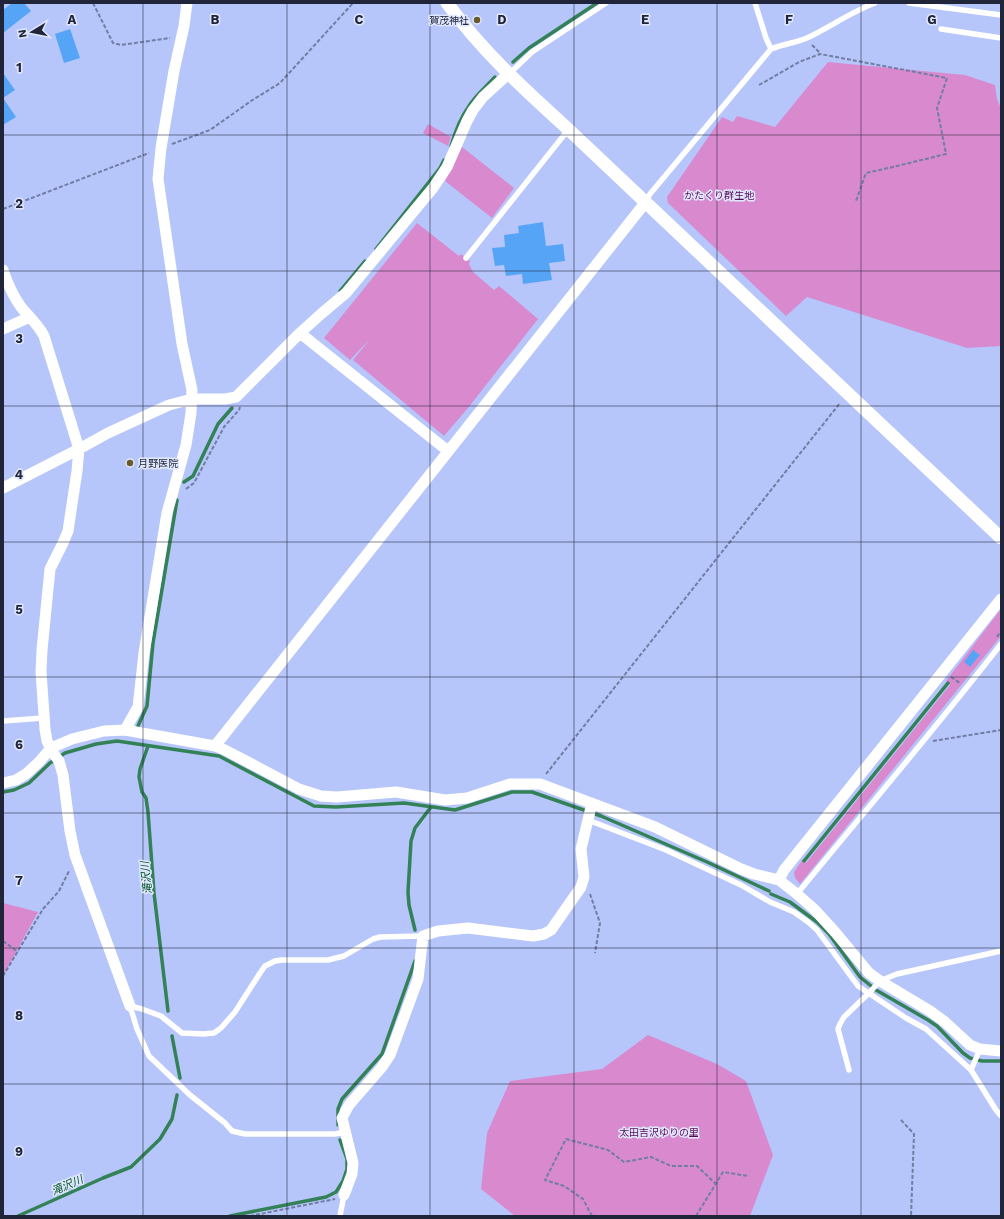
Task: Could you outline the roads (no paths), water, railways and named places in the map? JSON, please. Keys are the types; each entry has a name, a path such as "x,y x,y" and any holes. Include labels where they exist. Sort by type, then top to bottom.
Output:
{"street":[{"path":"125,730 138,707 144,653 167,513 186,445 191,413 192,390 182,344 158,179 161,148 187,3"},
{"path":"447,3 472,36 508,74 1001,538"},
{"path":"3,488 108,433 169,405 192,399 225,399 236,397 300,333 346,293 433,188 447,167 473,110 483,97 508,74"},
{"path":"215,746 645,203"},
{"path":"3,270 9,286 20,305 44,336 79,449 68,531 50,569 42,650 41,672 43,718 48,741 63,775 70,831 76,855 130,1006"},
{"path":"3,329 30,317"},
{"path":"300,333 448,451"},
{"path":"779,880 788,864 1001,599"},
{"path":"3,783 16,780 26,774 39,762 54,754 72,739 104,731 125,730 215,746 299,789 321,796 337,797 396,792 453,800 466,798 510,784 540,784 655,828 741,869 779,880 798,894 835,932 877,984 930,1011 979,1052 1001,1051"},
{"path":"344,1195 352,1174 353,1163 342,1118 349,1105 382,1067 390,1055 418,979 423,936 438,931 468,928 533,936 544,934 551,930 580,886 584,877 581,849 592,804"}],"lane":[{"path":"508,74 532,52 606,3"},
{"path":"755,3 766,38 772,49"},
{"path":"645,203 655,188 772,49 806,38 875,3"},
{"path":"909,3 1001,15"},
{"path":"941,29 1001,38"},
{"path":"466,258 568,130"},
{"path":"798,894 925,740 1001,644"},
{"path":"3,721 43,718"},
{"path":"588,820 666,850 741,885 770,902 794,912 808,922 817,930 858,986 906,1018 926,1029 972,1070 1001,1116"},
{"path":"130,1006 161,1016 182,1033 203,1034 214,1032 221,1028 235,1012 265,966 275,961 328,960 344,956 373,939 380,937 423,936"},
{"path":"850,1070 838,1029 844,1017 869,994 877,984 897,974 1001,951"},
{"path":"130,1006 137,1029 149,1056 190,1095 225,1123 232,1131 245,1134 335,1134 345,1132"},
{"path":"972,1070 979,1052"},
{"path":"340,1216 344,1195"}],"waterway":[{"path":"513,62 529,48 597,3"},
{"path":"451,146 458,125 466,110 495,77"},
{"path":"376,249 440,168 444,160"},
{"path":"340,291 365,261"},
{"path":"184,482 193,476 218,424 232,408"},
{"path":"138,726 147,706 153,643 177,500"},
{"path":"804,861 948,683"},
{"path":"3,792 14,790 29,783 50,763 65,753 96,744 117,741 219,756 314,806 336,807 404,803 455,810 512,792 532,792 601,816 707,862 769,891"},
{"name":"滝沢川","path":"148,746 140,769 139,777 142,792 146,798 148,812 154,893 168,1011"},
{"path":"415,930 409,905 408,892 411,841 415,828 431,807"},
{"path":"771,894 790,902 817,922 829,934 860,977 876,990 937,1026 963,1053 970,1058 982,1061 1001,1061"},
{"path":"338,1125 338,1109 342,1099 382,1054 415,961"},
{"name":"滝沢川","path":"172,1036 180,1078"},
{"name":"滝沢川","path":"18,1216 131,1167 160,1139 172,1119 177,1095"},
{"path":"230,1216 326,1197 336,1192 343,1181 347,1169 347,1159 340,1140"}],"place":[{"name":"賀茂神社","path":"477,20"},
{"name":"月野医院","path":"130,463"}],"park label":[{"name":"かたくり群生地","path":"719,195"},
{"name":"太田吉沢ゆりの里","path":"659,1132"}]}
